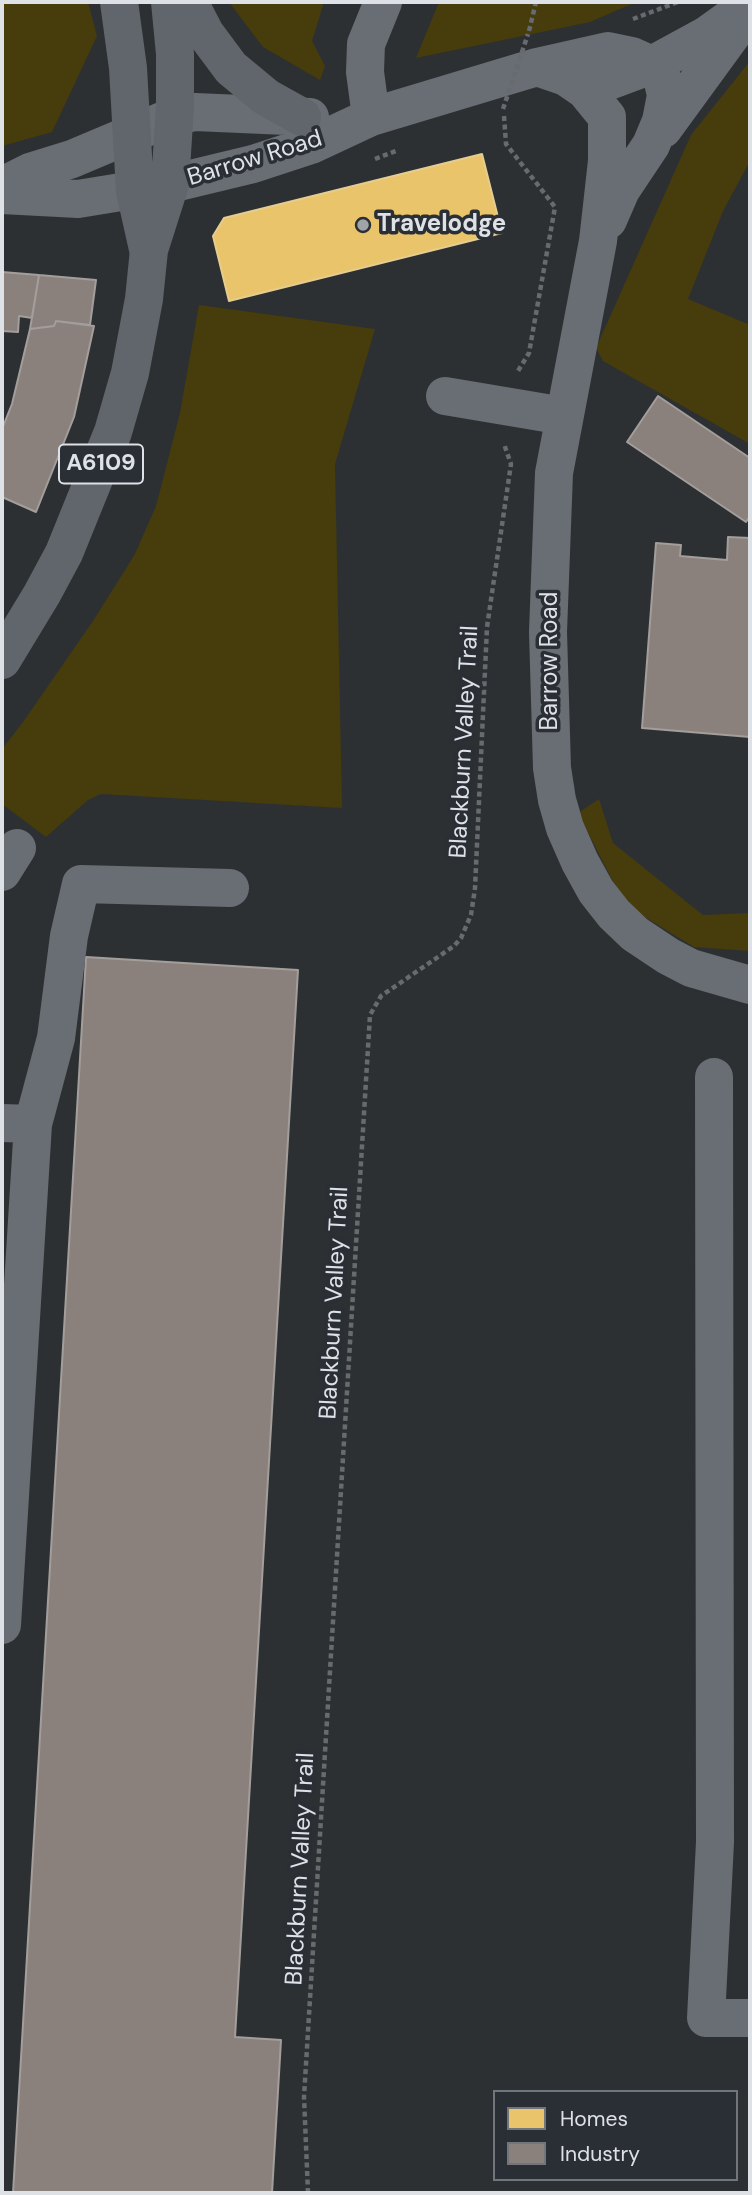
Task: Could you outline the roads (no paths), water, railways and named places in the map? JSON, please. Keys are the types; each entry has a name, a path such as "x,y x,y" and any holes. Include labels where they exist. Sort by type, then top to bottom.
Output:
{"main road":[{"name":"A6109","path":"119,2 128,68 132,135 152,187"},
{"name":"A6109","path":"2,660 43,594 64,553 113,432 130,373 149,250 152,187 174,116 175,54 170,2"},
{"path":"189,2 205,33 231,68 266,97 302,117"}],"street":[{"path":"371,117 365,72 366,44 383,2"},
{"path":"608,51 676,15 731,2"},
{"path":"585,90 652,65 707,35 750,7"},
{"path":"651,145 750,7"},
{"path":"607,161 627,112 676,15"},
{"name":"Barrow Road","path":"529,51 585,90 607,117 607,161 598,241 554,473 548,632 552,768 557,800 579,862 614,914 635,934 668,956 691,968 750,985"},
{"name":"Barrow Road","path":"2,195 78,199 152,187 253,164 311,145 529,51 608,51 632,56 652,65 662,78 666,95 662,121 651,145 621,190 598,241"},
{"name":"Barrow Road","path":"2,186 30,172 72,159 174,116 195,112 371,117"},
{"path":"445,397 564,416"},
{"path":"2,1625 17,1123 56,1038 69,936 81,884 230,888"},
{"path":"715,1077 715,1842 706,2018 750,2018"}],"place":[{"name":"Travelodge","path":"363,225"}]}
